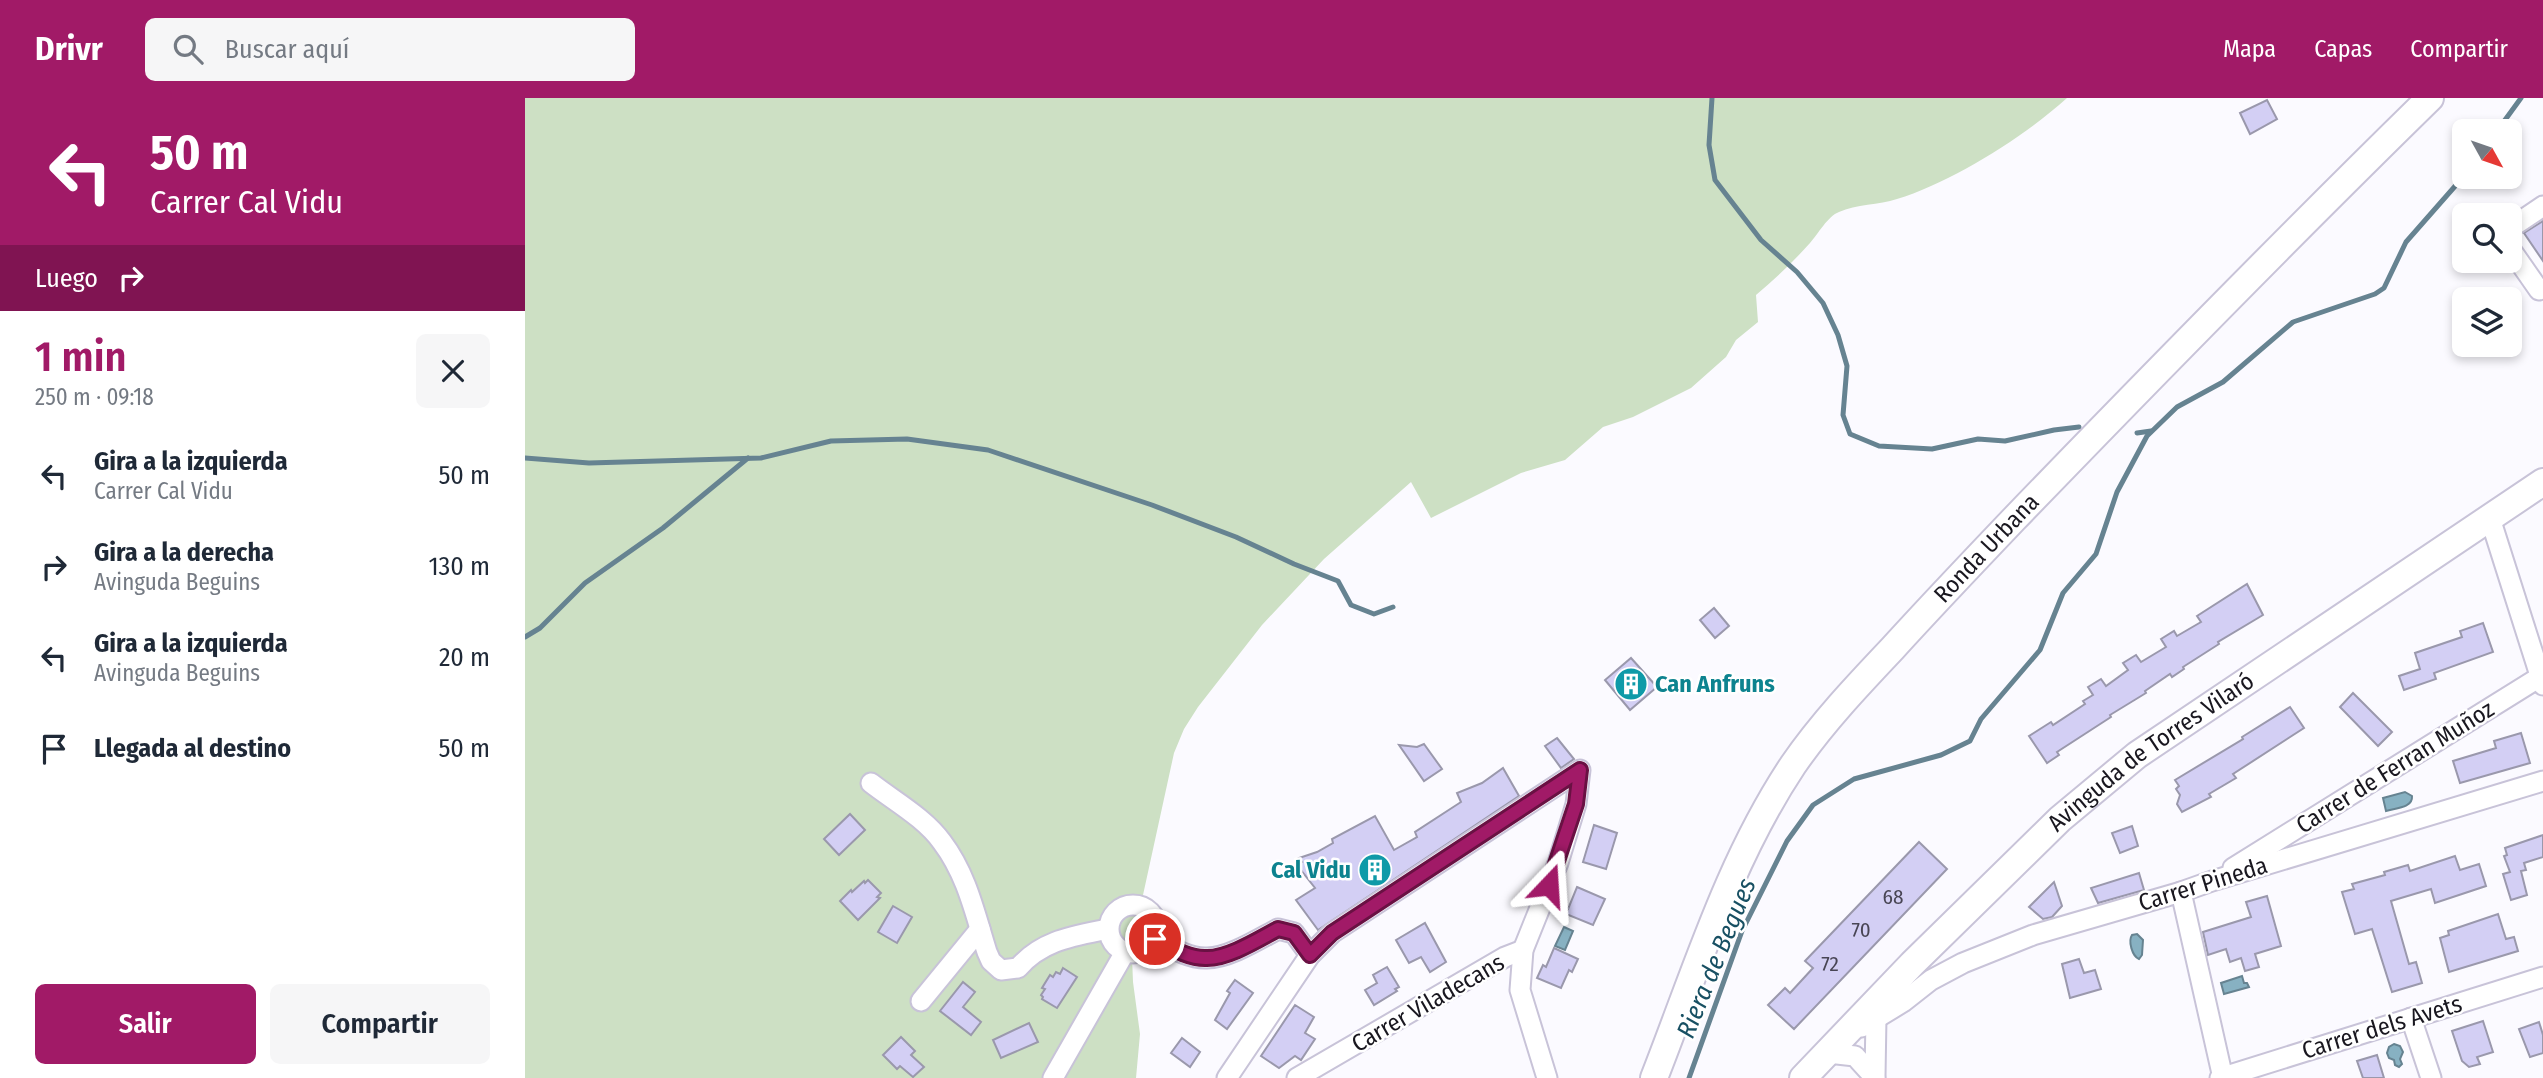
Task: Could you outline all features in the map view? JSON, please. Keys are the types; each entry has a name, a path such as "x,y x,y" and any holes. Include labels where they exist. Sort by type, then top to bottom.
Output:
{"main road":[{"name":"Ronda Urbana","path":"1654,1078 1716,911 1750,838 1793,765 1824,724 1967,568 2101,429 2430,98"},
{"name":"Avinguda de Torres Vilaró","path":"1803,1078 1930,946 2051,828 2137,755 2543,482"}],"street":[{"path":"2522,220 2543,206"},
{"path":"2522,266 2539,290"},
{"path":"2490,518 2542,679"},
{"name":"Carrer de Ferran Muñoz","path":"2212,881 2542,679"},
{"path":"1227,1078 1310,955 1332,933 1580,770 1576,804 1558,863 1523,950 1520,990 1547,1078"},
{"name":"Carrer Pineda","path":"1828,1053 1876,1017 1903,1002 1931,979 2033,935 2543,781"},
{"path":"871,783 942,841 972,897 991,961 1002,970 1018,968 1028,957 1050,943 1108,929"},
{"path":"2182,892 2222,1078"},
{"path":"1125,906 1139,906 1154,918 1157,929 1155,939 1146,949 1136,954 1125,952 1115,946 1108,929 1114,914 1125,906"},
{"path":"921,1001 980,929"},
{"path":"1155,939 1180,952 1207,958 1233,951 1278,929 1294,933 1310,955"},
{"name":"Carrer Viladecans","path":"1297,1078 1505,957 1523,950"},
{"path":"1053,1078 1125,952"},
{"name":"Carrer dels Avets","path":"2222,1078 2543,977"},
{"path":"1875,1077 1876,1017"},
{"path":"2411,1018 2431,1078"},
{"path":"1828,1053 1855,1056 1875,1077"}],"green space":[{"path":"525,98 2067,98 2009,143 1941,182 1897,199 1853,207 1835,214 1797,257 1756,295 1758,322 1736,340 1726,357 1691,388 1633,417 1603,427 1565,460 1521,473 1431,518 1411,482 1324,559 1262,625 1198,707 1184,729 1174,753 1132,957 1140,1034 1136,1078 525,1078"}],"water":[{"path":"2405,792 2412,796 2410,803 2386,811 2383,798"},
{"path":"1564,927 1573,931 1565,950 1555,946"},
{"path":"2137,934 2143,940 2142,955 2139,959 2134,955 2131,944 2132,935"},
{"path":"2242,976 2249,987 2224,994 2221,983"},
{"path":"2394,1044 2400,1046 2403,1052 2400,1059 2402,1064 2399,1067 2387,1053 2389,1047"}],"building":[{"path":"2267,100 2277,119 2250,134 2240,113"},
{"path":"2543,221 2543,261 2524,233"},
{"path":"2247,584 2263,615 2218,642 2219,644 2172,677 2170,674 2145,691 2146,693 2057,752 2059,755 2047,763 2029,736 2051,722 2053,725 2085,704 2083,701 2093,695 2088,687 2101,679 2106,686 2128,670 2123,663 2136,655 2141,662 2166,647 2161,639 2174,631 2177,636 2201,622 2197,616"},
{"path":"1714,608 1729,626 1715,638 1700,620"},
{"path":"2483,623 2493,652 2434,673 2436,679 2404,690 2399,676 2420,669 2415,653 2462,637 2460,631"},
{"name":"Can Anfruns","path":"1631,658 1657,687 1630,710 1605,680"},
{"path":"2353,693 2392,732 2378,746 2340,707"},
{"path":"2290,707 2304,728 2233,774 2236,778 2209,794 2211,797 2182,812 2177,804 2180,795 2175,780"},
{"path":"2521,733 2530,763 2460,783 2453,761 2496,748 2494,741"},
{"path":"1557,738 1574,759 1561,768 1545,746"},
{"path":"1424,744 1442,769 1424,781 1399,745 1417,747"},
{"path":"1503,768 1519,796 1318,930 1296,900 1315,888 1297,865 1302,862 1299,858 1317,852 1333,843 1332,839 1375,816 1394,850 1417,837 1415,832 1461,802 1457,793 1482,783"},
{"path":"850,814 865,830 839,855 824,839"},
{"path":"1594,825 1617,833 1606,869 1583,862"},
{"path":"2132,826 2138,846 2120,853 2112,833"},
{"path":"2543,835 2543,857 2524,863 2526,870 2521,871 2527,895 2511,900 2503,874 2510,872 2504,856 2507,855 2505,848"},
{"path":"1919,842 1947,869 1794,1029 1768,1005 1785,988 1790,993 1813,968 1805,961"},
{"path":"2455,856 2460,870 2479,864 2486,886 2435,903 2431,889 2391,901 2409,964 2416,962 2422,983 2392,992 2372,929 2355,934 2342,892 2354,889 2352,884 2385,875 2384,872 2408,865 2410,871"},
{"path":"2139,873 2144,890 2098,903 2091,888"},
{"path":"868,880 881,893 877,897 880,898 858,920 840,901 851,890 852,892"},
{"path":"2054,882 2062,906 2052,917 2043,919 2029,907"},
{"path":"1577,887 1605,899 1593,925 1566,914"},
{"path":"2267,896 2281,946 2255,954 2259,967 2245,971 2241,958 2230,962 2226,949 2208,955 2203,932 2251,917 2246,902"},
{"path":"893,906 912,917 897,943 878,932"},
{"path":"2498,914 2506,939 2514,937 2518,951 2449,972 2440,938 2449,935 2448,931"},
{"path":"1425,923 1446,962 1430,972 1421,957 1409,963 1396,940"},
{"path":"1554,948 1578,959 1572,972 1569,970 1561,988 1537,978 1543,965 1546,967"},
{"path":"2079,959 2084,973 2095,970 2101,989 2070,998 2062,964"},
{"path":"1387,967 1399,987 1374,1005 1365,990 1377,983 1373,975"},
{"path":"1063,968 1077,977 1057,1008 1042,999 1041,995 1045,989 1042,988 1050,975 1053,977 1056,972 1060,974"},
{"path":"1235,980 1253,993 1227,1029 1215,1020 1230,993 1227,991"},
{"path":"963,982 975,992 963,1007 981,1022 971,1035 940,1011"},
{"path":"1295,1005 1314,1017 1305,1033 1315,1039 1301,1060 1295,1056 1279,1068 1261,1056"},
{"path":"2483,1021 2493,1052 2477,1057 2480,1064 2469,1067 2462,1061 2452,1031"},
{"path":"2539,1022 2543,1035 2543,1053 2530,1057 2519,1029"},
{"path":"1029,1023 1038,1042 1001,1058 993,1040"},
{"path":"901,1037 915,1051 911,1055 924,1067 913,1077 900,1066 897,1069 883,1055"},
{"path":"1182,1038 1200,1052 1190,1067 1171,1053"},
{"path":"2377,1055 2384,1078 2363,1078 2357,1061"}],"waterway":[{"path":"1712,98 1709,145 1715,180 1761,240 1797,272 1823,303 1838,335 1847,366 1843,415 1850,434 1879,446 1932,449 1978,439 2005,441 2079,427"},
{"name":"Riera de Begues","path":"2506,119 2521,98"},
{"name":"Riera de Begues","path":"1689,1078 1742,931 1787,841 1813,805 1854,779 1941,755 1970,741 1981,719 2040,650 2063,593 2096,554 2117,492 2147,436 2177,407 2223,382 2293,322 2375,294 2384,288 2406,242 2453,189"},
{"path":"2137,433 2151,431"},
{"path":"525,458 589,463 761,458 831,441 907,439 988,450 1152,505 1236,537 1338,581 1351,605 1374,614 1393,607"},
{"path":"525,637 540,628 585,583 663,528 748,458"}],"place":[{"name":"Can Anfruns","path":"1631,684"},
{"name":"Cal Vidu","path":"1375,870"}],"route":[{"path":"1155,939 1180,952 1207,958 1233,951 1278,929 1294,933 1310,955 1332,933 1580,770 1576,804 1549,885"}]}
